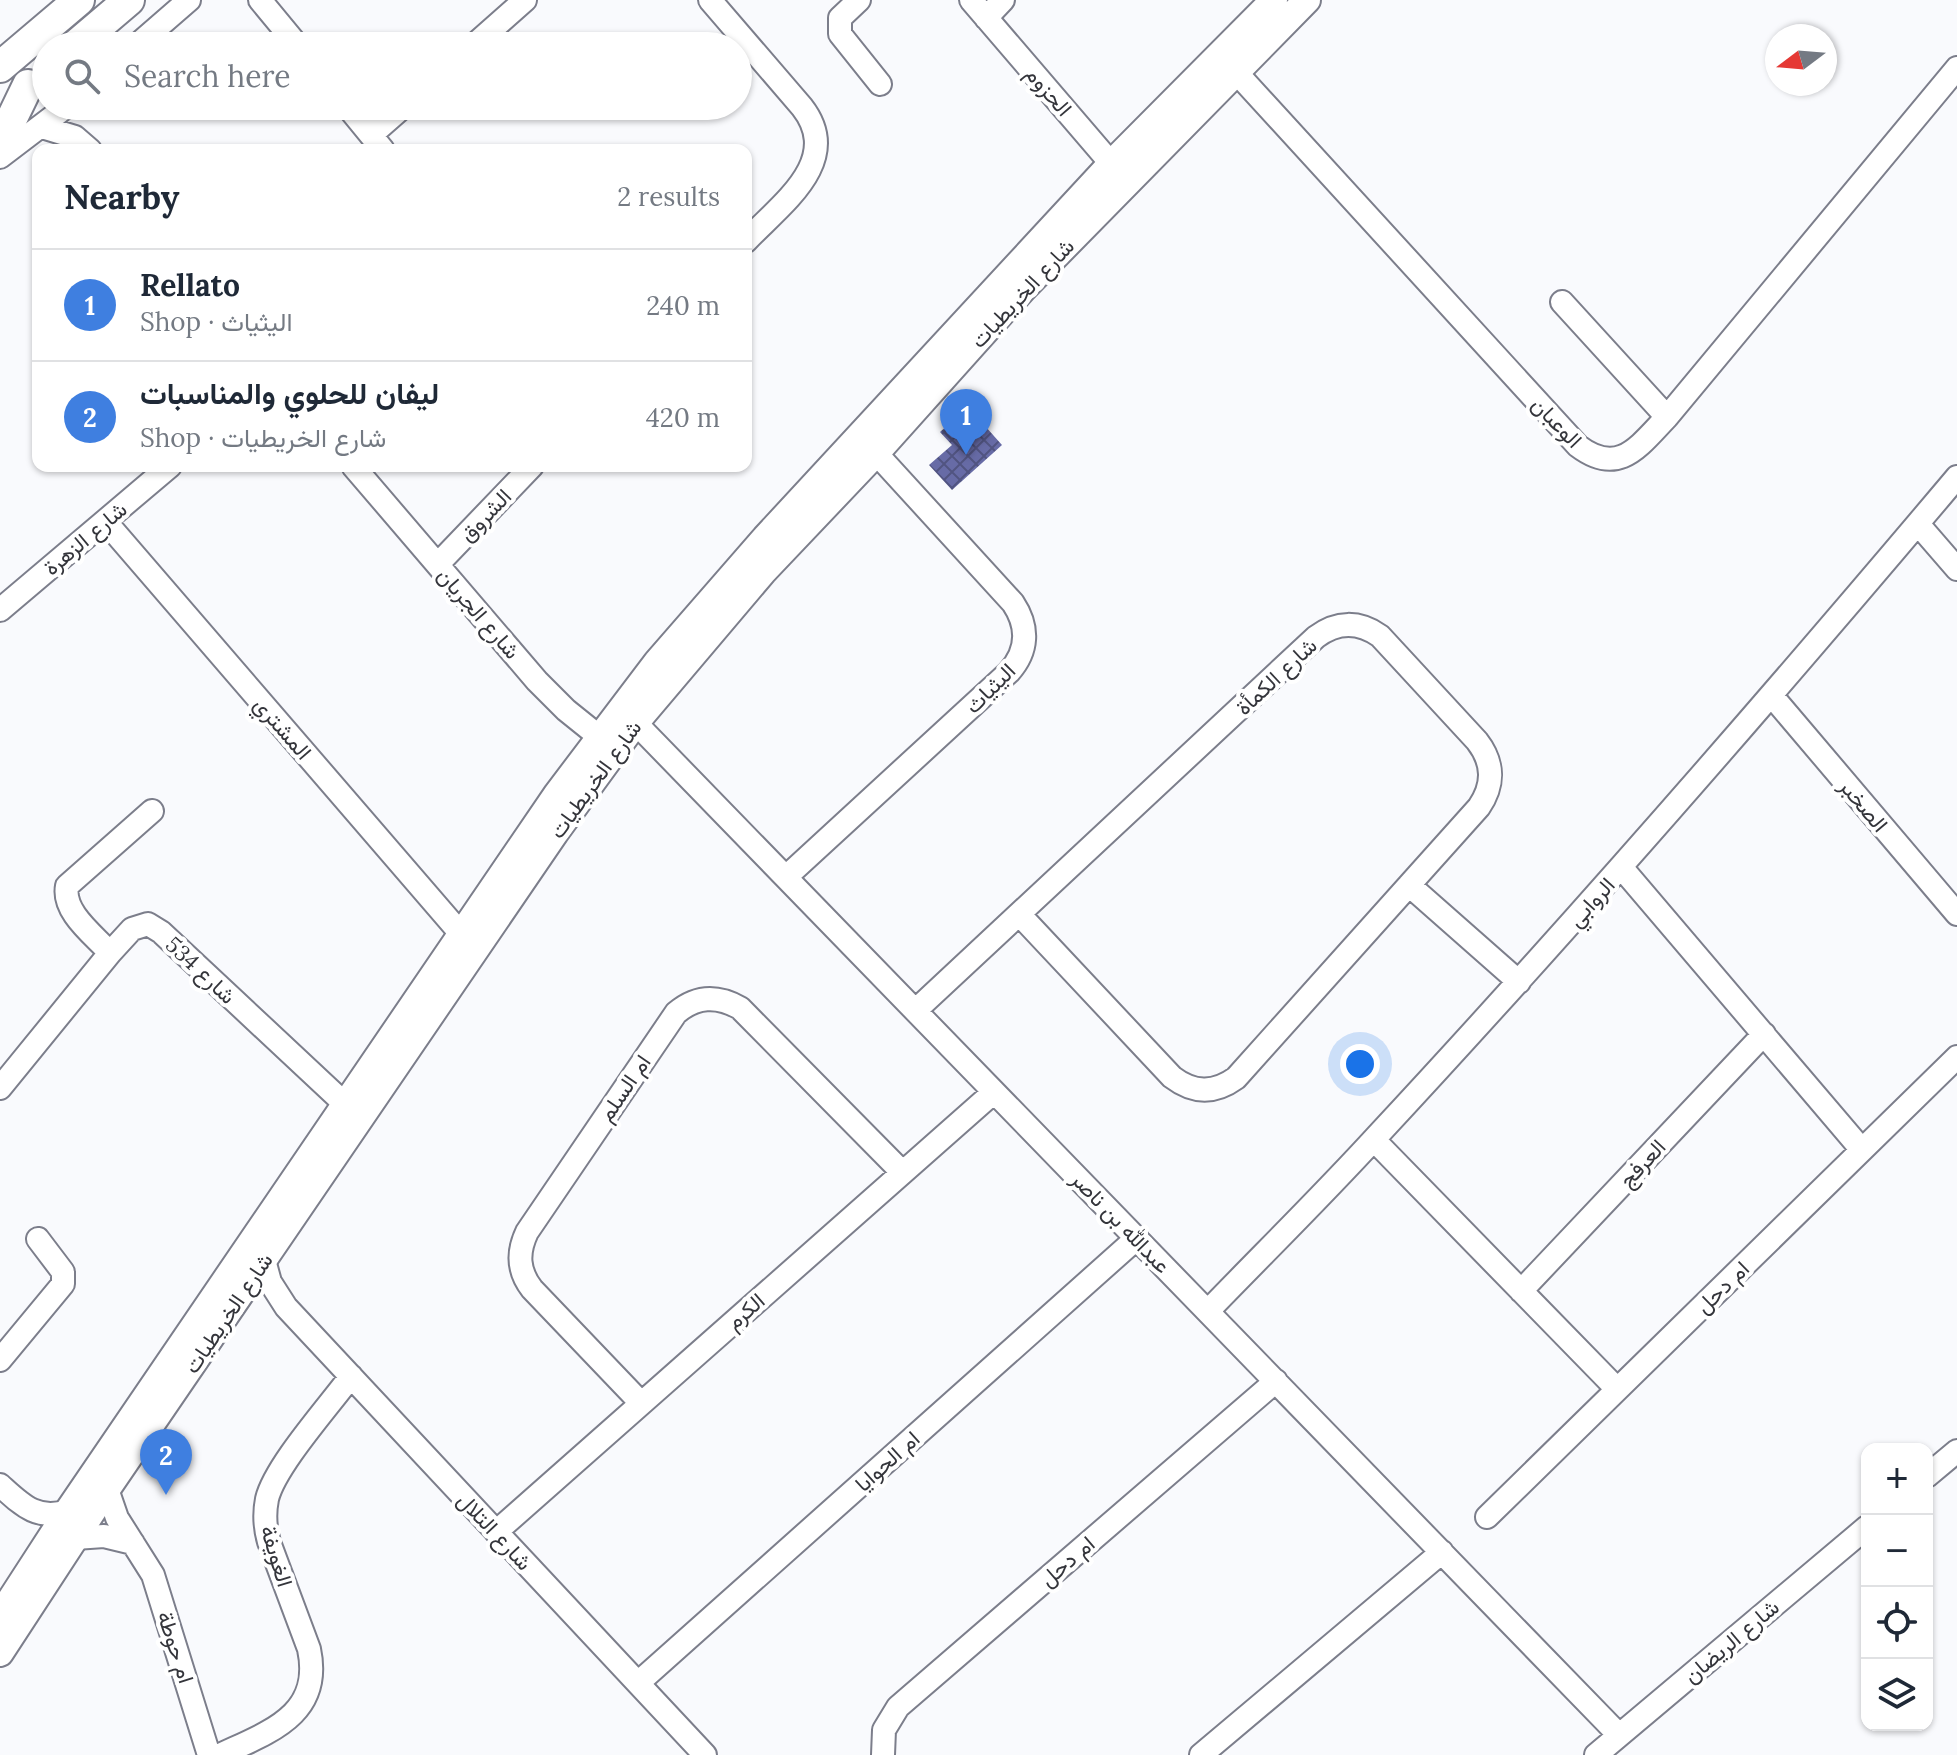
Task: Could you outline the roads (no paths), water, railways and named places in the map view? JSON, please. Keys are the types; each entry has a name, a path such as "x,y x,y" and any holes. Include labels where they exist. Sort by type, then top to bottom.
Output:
{"main road":[{"path":"41,32 79,0"},
{"path":"91,32 129,0"},
{"path":"0,67 32,40"},
{"path":"0,110 32,82"},
{"path":"0,143 32,87"}],"street":[{"path":"152,32 189,0"},
{"path":"260,0 286,32"},
{"path":"489,32 525,0"},
{"path":"859,0 840,18 840,34 880,84"},
{"name":"الحزوم","path":"971,0 1119,173"},
{"path":"986,18 1003,0"},
{"name":"شارع الخريطيات","path":"1228,63 1274,0"},
{"name":"شارع الخريطيات","path":"0,1653 107,1489 555,833 608,743 629,715 719,620 868,444 1119,173 1228,63 1307,0"},
{"path":"718,3 741,32"},
{"path":"752,45 813,124 816,154 809,173 752,235"},
{"name":"الوعبان","path":"1228,63 1578,446 1600,459 1618,458 1636,449 1667,417 1957,68"},
{"path":"0,157 50,120"},
{"path":"79,120 86,144"},
{"path":"358,120 377,143 394,120"},
{"path":"42,127 64,132 84,144"},
{"path":"1562,302 1667,417"},
{"name":"اليثياث","path":"786,877 1009,672 1024,644 1023,623 1013,603 868,444"},
{"name":"شارع الزهرة","path":"0,610 163,472"},
{"name":"شارع الجريان","path":"358,472 537,681 566,710 608,743"},
{"name":"الشروق","path":"438,564 526,472"},
{"name":"الروابي","path":"1208,1311 1374,1140 1519,982 1772,696 1957,477"},
{"name":"المشتري","path":"105,521 462,935"},
{"path":"1918,524 1957,569"},
{"name":"شارع الكمأة","path":"916,1010 1316,637 1324,631 1343,625 1363,626 1380,636 1477,741 1488,759 1491,779 1484,799 1236,1078 1226,1085 1204,1090 1181,1084 1172,1077 1019,914"},
{"name":"الصخبر","path":"1772,696 1957,914"},
{"name":"عبدالله بن ناصر","path":"629,715 1619,1735"},
{"name":"شارع الخريطيات","path":"0,1616 68,1511 557,794 608,743"},
{"path":"110,953 71,909 66,898 67,886 152,811"},
{"path":"1621,867 1862,1150"},
{"path":"1409,885 1519,982"},
{"name":"شارع 534","path":"0,1088 110,953 137,926 148,924 155,927 346,1105"},
{"name":"ام السلم","path":"641,1403 532,1289 523,1274 520,1257 527,1232 676,1013 702,999 722,999 740,1008 902,1172"},
{"name":"العرفج","path":"1521,1291 1764,1034"},
{"name":"ام دحل","path":"1487,1517 1957,1057"},
{"name":"الكرم","path":"496,1532 994,1092"},
{"path":"1374,1140 1617,1389"},
{"name":"ام الحوايا","path":"638,1683 1137,1238"},
{"path":"0,1360 63,1284 63,1272 38,1239"},
{"name":"شارع التلال","path":"264,1260 270,1282 286,1307 705,1755"},
{"path":"236,1300 259,1297 286,1307"},
{"name":"الغويفة","path":"220,1755 275,1729 295,1713 307,1692 312,1663 269,1542 266,1501 276,1476 351,1376"},
{"name":"ام دحل","path":"883,1755 884,1730 898,1707 1276,1381"},
{"path":"1933,1471 1957,1451"},
{"path":"0,1485 28,1510 48,1515 68,1511"},
{"name":"ام حوطة","path":"107,1489 117,1518 153,1575 209,1755"},
{"path":"28,1510 36,1532 39,1555"},
{"name":"شارع الريضان","path":"1596,1755 1861,1532"},
{"path":"75,1538 104,1536 133,1543"},
{"path":"1201,1755 1442,1552"}],"place":[{"name":"Rellato","path":"966,455"},
{"name":"ليفان للحلوي والمناسبات","path":"166,1495"}]}
